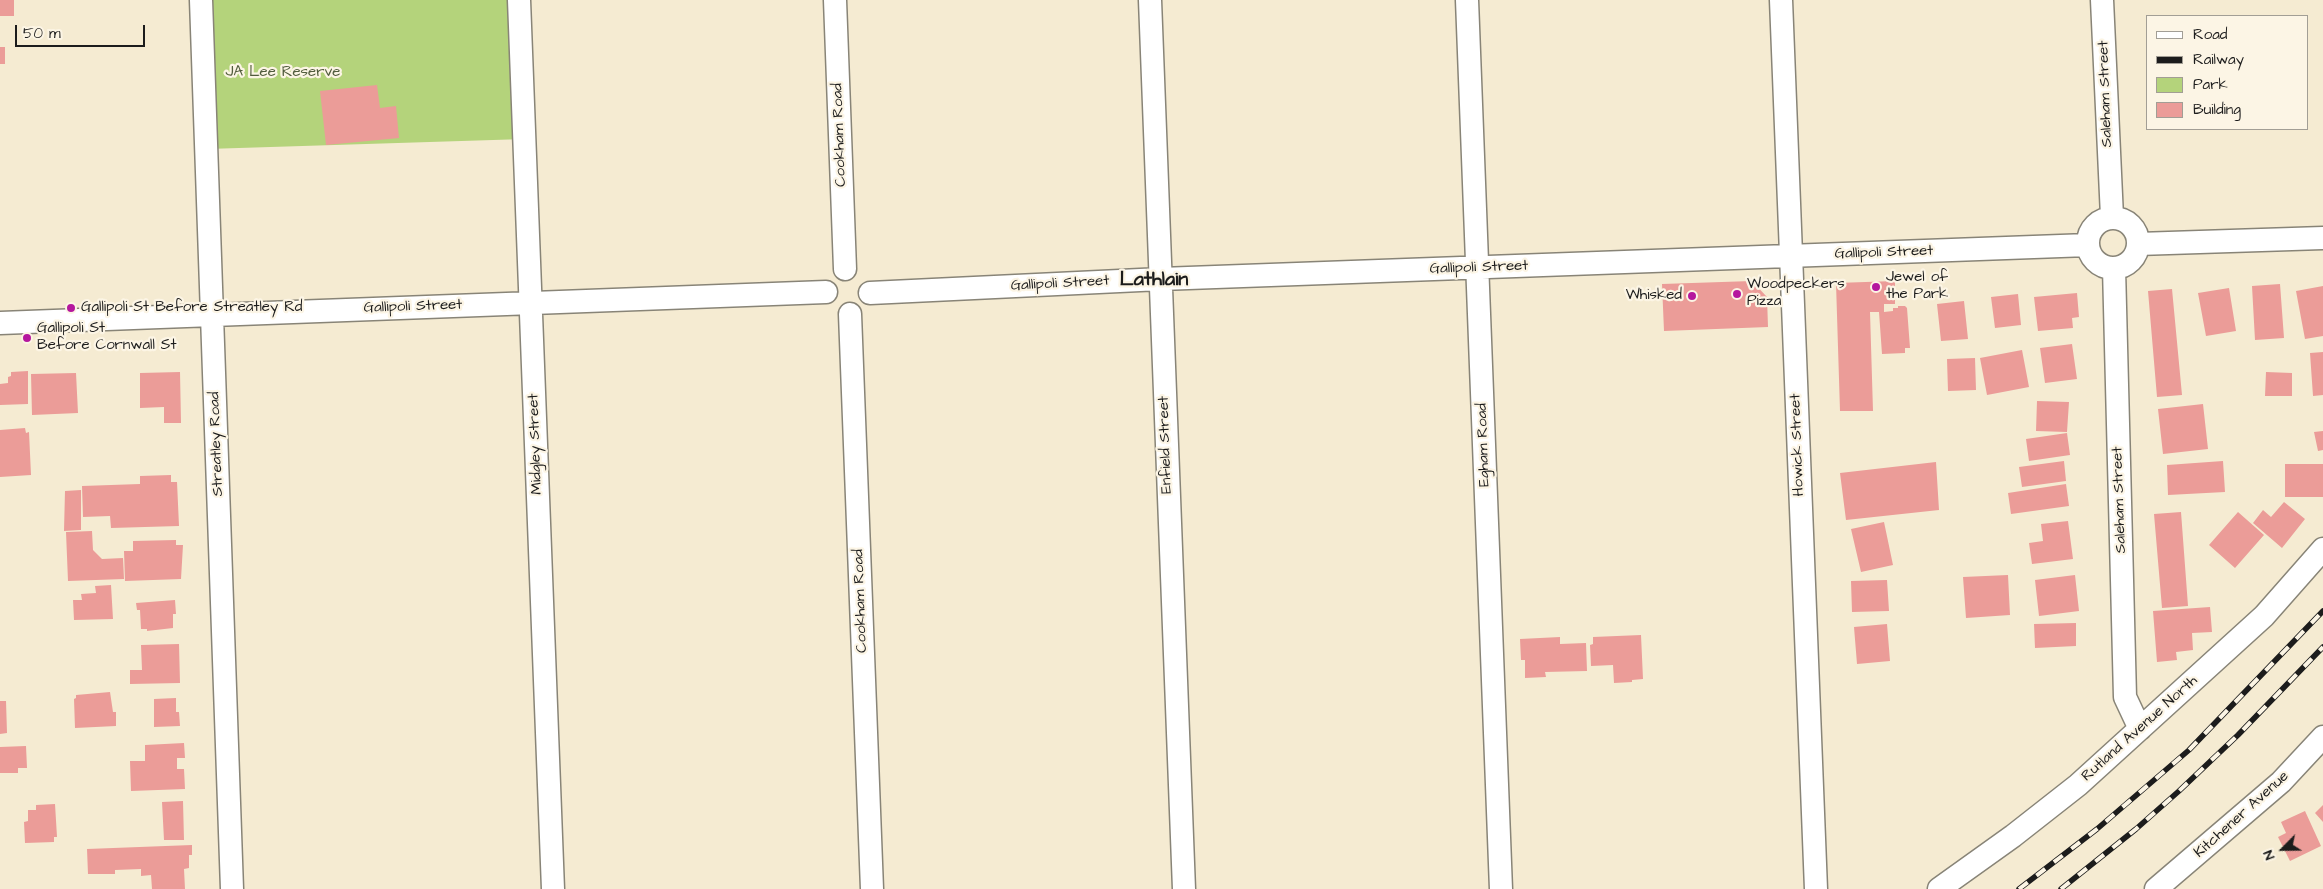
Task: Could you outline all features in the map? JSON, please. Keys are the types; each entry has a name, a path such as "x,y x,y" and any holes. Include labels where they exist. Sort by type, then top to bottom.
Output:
{"street":[{"name":"Streatley Road","path":"200,0 213,316 232,889"},
{"name":"Midgley Street","path":"519,0 553,889"},
{"name":"Cookham Road","path":"835,0 846,269"},
{"name":"Enfield Street","path":"1150,0 1164,408 1184,889"},
{"name":"Egham Road","path":"1467,0 1501,889"},
{"name":"Howick Street","path":"1781,0 1816,889"},
{"name":"Saleham Street","path":"2102,0 2112,218"},
{"path":"2112,218 2122,219 2131,225 2137,233 2138,244 2136,253 2131,261 2123,266 2114,268 2104,266 2096,261 2088,245 2094,226 2102,220 2112,218"},
{"path":"2138,244 2323,238"},
{"name":"Gallipoli Street","path":"870,293 1161,279 2088,245"},
{"name":"Saleham Street","path":"2114,268 2125,697 2140,729"},
{"path":"846,269 853,270 866,278 870,293 866,305 862,309 850,314 843,313 831,306 826,292 829,280 833,275 846,269"},
{"name":"Gallipoli Street","path":"0,323 826,292"},
{"name":"Cookham Road","path":"850,314 872,889"},
{"name":"Rutland Avenue North","path":"1939,889 2006,841 2078,785 2264,616 2323,548"},
{"name":"Kitchener Avenue","path":"2156,889 2281,782 2323,737"}],"green space":[{"name":"JA Lee Reserve","path":"201,0 519,0 525,139 207,149"}],"building":[{"path":"0,0 14,0 14,16 0,16"},
{"path":"0,47 5,47 5,64 0,64"},
{"path":"377,85 380,108 396,106 399,138 326,145 320,91"},
{"path":"1752,281 1767,297 1768,327 1664,331 1662,284"},
{"path":"1895,281 1895,304 1884,304 1884,312 1893,311 1893,308 1898,308 1898,306 1905,306 1907,308 1910,348 1905,348 1905,353 1882,354 1879,312 1870,312 1873,411 1840,411 1836,283"},
{"path":"2280,284 2284,338 2255,340 2252,286"},
{"path":"2323,286 2323,336 2305,339 2296,291"},
{"path":"2229,288 2236,331 2206,336 2198,293"},
{"path":"2172,289 2182,395 2157,397 2148,291"},
{"path":"2077,293 2079,317 2072,318 2073,328 2038,331 2034,297"},
{"path":"2018,294 2021,325 1995,328 1991,297"},
{"path":"1964,301 1968,339 1941,341 1937,304"},
{"path":"2072,344 2077,379 2045,383 2040,348"},
{"path":"2022,350 2029,387 1987,395 1980,358"},
{"path":"2323,352 2323,395 2313,396 2310,353"},
{"path":"1975,358 1976,390 1948,391 1947,359"},
{"path":"28,371 28,404 0,405 0,384 8,383 8,377 11,376 11,372"},
{"path":"180,372 181,423 164,423 164,407 140,408 140,373"},
{"path":"2266,372 2292,373 2292,396 2265,396"},
{"path":"76,373 78,413 32,415 31,374"},
{"path":"2037,401 2069,402 2067,432 2036,431"},
{"path":"2203,404 2208,449 2163,454 2158,409"},
{"path":"25,428 26,433 29,432 31,475 0,477 0,430"},
{"path":"2323,431 2323,450 2318,451 2314,432"},
{"path":"2067,433 2070,455 2029,461 2026,439"},
{"path":"2064,461 2066,481 2022,487 2019,467"},
{"path":"2223,461 2225,492 2168,495 2167,465"},
{"path":"1936,462 1939,510 1846,520 1840,473"},
{"path":"2285,464 2323,464 2323,497 2285,497"},
{"path":"171,475 171,482 177,482 179,526 111,528 110,516 83,517 82,486 140,484 140,476"},
{"path":"2066,484 2069,506 2011,514 2008,493"},
{"path":"81,490 81,530 64,531 65,491"},
{"path":"2284,502 2305,519 2282,548 2253,523 2263,510 2271,517"},
{"path":"2181,512 2188,606 2162,608 2154,514"},
{"path":"2238,512 2264,535 2235,568 2209,545"},
{"path":"2068,521 2073,559 2032,564 2029,543 2043,541 2041,524"},
{"path":"1884,522 1893,565 1861,572 1851,529"},
{"path":"92,531 93,550 102,559 123,558 124,579 68,581 66,532"},
{"path":"176,540 176,545 183,545 181,579 125,581 124,551 133,551 133,541"},
{"path":"2008,575 2010,615 1966,618 1963,577"},
{"path":"2075,575 2079,611 2039,616 2035,580"},
{"path":"1887,580 1889,611 1852,612 1851,581"},
{"path":"111,585 113,619 74,620 73,600 82,600 81,594 96,593 95,586"},
{"path":"175,600 176,614 173,614 173,628 147,631 147,629 141,629 140,610 137,610 136,603"},
{"path":"2210,607 2212,632 2192,633 2193,650 2176,652 2177,660 2157,662 2153,611"},
{"path":"2076,623 2076,646 2035,648 2034,624"},
{"path":"1887,624 1890,661 1857,664 1854,627"},
{"path":"1641,635 1643,679 1614,683 1613,665 1591,666 1590,645 1593,644 1593,637"},
{"path":"1560,637 1560,644 1586,643 1587,671 1545,672 1546,677 1525,678 1525,660 1521,660 1520,639"},
{"path":"179,644 180,683 130,684 130,670 142,670 141,645"},
{"path":"110,692 113,712 116,712 116,726 75,728 74,699 76,695"},
{"path":"176,698 176,712 179,712 180,726 154,727 154,699"},
{"path":"0,701 6,701 7,733 0,734"},
{"path":"184,743 185,758 177,758 177,769 184,769 185,789 131,791 130,761 145,761 145,745"},
{"path":"26,746 27,768 18,768 18,773 0,773 0,747"},
{"path":"183,801 184,840 164,840 162,802"},
{"path":"55,804 57,837 54,837 54,842 25,843 24,822 28,821 28,810 36,810 36,805"},
{"path":"2323,805 2323,822 2315,813"},
{"path":"2305,811 2321,846 2290,861 2278,837 2286,833 2281,822"},
{"path":"192,845 192,855 189,855 189,868 184,869 185,889 152,889 151,875 141,876 141,869 115,870 115,874 88,874 87,849"}],"railway":[{"path":"2019,889 2097,829 2189,750 2323,611"},
{"path":"2061,889 2136,829 2179,791 2238,735 2323,647"}],"place":[{"name":"Jewel of the Park","path":"1876,287"},
{"name":"Woodpeckers Pizza","path":"1737,294"},
{"name":"Whisked","path":"1692,296"},
{"name":"Gallipoli St Before Streatley Rd","path":"71,308"},
{"name":"Gallipoli St Before Cornwall St","path":"27,338"}],"district":[{"name":"Lathlain","path":"1154,281"}]}
